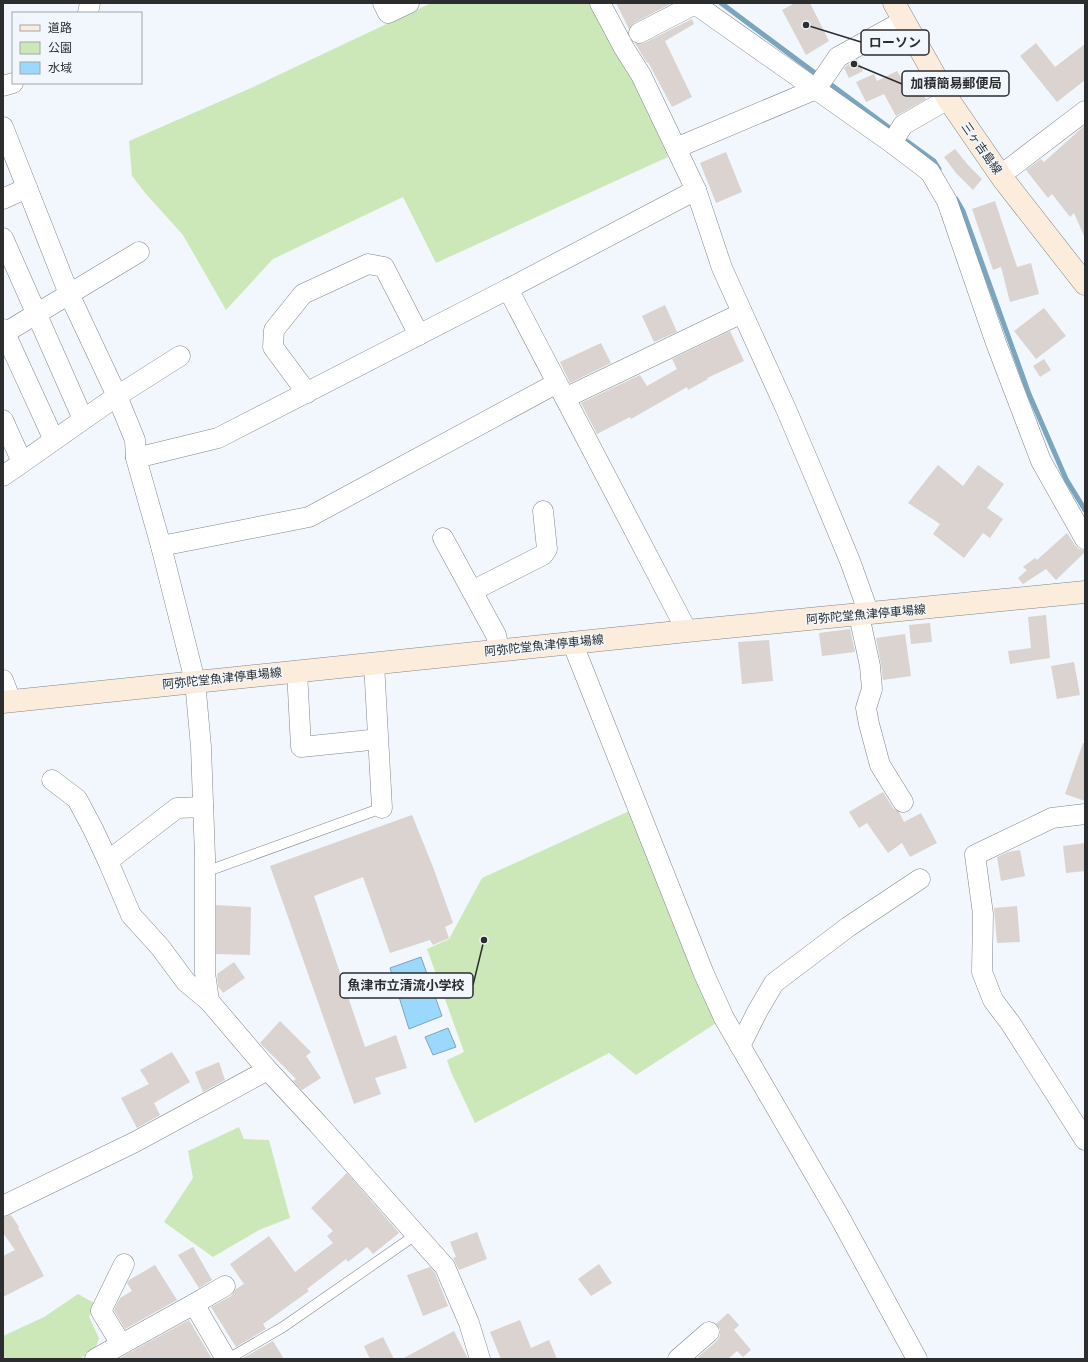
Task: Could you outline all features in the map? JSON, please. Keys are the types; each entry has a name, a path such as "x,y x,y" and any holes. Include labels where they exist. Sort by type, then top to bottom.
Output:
{"main road":[{"name":"三ヶ吉島線","path":"899,12 948,99 1001,175 1085,284"},
{"name":"阿弥陀堂魚津停車場線","path":"7,701 374,662 1085,592"}],"street":[{"path":"383,3 388,13 409,3"},
{"path":"600,3 624,48 641,75 696,190 722,268 820,489 850,561 864,614 870,666 872,688 866,708 868,724 880,765 903,802"},
{"path":"639,33 695,4 712,8 816,89 930,172 947,201 996,343 1041,462 1085,538"},
{"path":"676,148 816,89 838,57 899,12"},
{"path":"892,143 903,125 948,99"},
{"path":"1001,175 1085,111"},
{"path":"3,127 69,294 136,440 136,458 161,546 195,681 201,747 205,872 205,973 209,1001"},
{"path":"3,199 27,188"},
{"path":"136,458 218,438 508,289 696,190"},
{"path":"3,238 83,419"},
{"path":"54,440 4,332 139,252"},
{"path":"307,392 273,347 274,330 303,294 368,264 384,267 419,335"},
{"path":"508,289 687,631"},
{"path":"161,546 309,517 561,391 742,313"},
{"path":"3,476 83,419 180,356"},
{"path":"3,420 22,462"},
{"path":"472,591 543,555 546,549 543,511"},
{"path":"443,538 496,635 499,650"},
{"path":"572,642 704,974 724,1018 839,1216 917,1359"},
{"path":"374,662 382,808"},
{"path":"297,670 301,747 370,740"},
{"path":"3,680 7,701"},
{"path":"52,780 77,799 108,861 131,915 160,947 186,982 209,1001 266,1068 417,1234 445,1267 469,1323 480,1359"},
{"path":"108,861 177,808 203,806"},
{"path":"1085,814 1052,818 975,855 983,914 982,972 993,1000 1015,1030 1085,1140"},
{"path":"740,1046 774,983 848,927 920,879"},
{"path":"3,1206 135,1142 262,1073 266,1068"},
{"path":"124,1264 101,1311 110,1353 225,1286"},
{"path":"194,1304 227,1359"},
{"path":"678,1359 709,1332"}],"lane":[{"path":"205,872 382,808"},
{"path":"227,1359 283,1327 417,1234"}],"green space":[{"path":"431,3 593,3 637,83 668,157 436,263 403,197 273,259 226,310 183,235 132,176 129,141 251,88"},
{"path":"638,807 724,1018 636,1075 609,1053 475,1123 451,1072 447,1060 464,1052 427,949 449,939 482,878"},
{"path":"239,1127 244,1139 269,1140 290,1218 259,1230 213,1257 164,1222 193,1178 188,1151"},
{"path":"78,1294 96,1304 89,1317 99,1338 95,1350 79,1359 3,1359 3,1336 44,1317"}],"water":[{"path":"421,957 442,1016 409,1029 390,968"},
{"path":"448,1028 456,1047 433,1055 425,1037"}],"building":[{"path":"616,3 672,3 634,23 629,29"},
{"path":"795,3 810,3 829,41 806,55 782,10"},
{"path":"692,19 694,24 665,41 692,97 672,107 648,62 647,63 635,43 644,43"},
{"path":"1036,43 1055,67 1085,44 1085,80 1057,102 1020,56"},
{"path":"857,59 863,71 849,78 844,68"},
{"path":"897,71 911,94 920,90 926,99 896,116 884,94 866,102 856,82 874,74 877,81"},
{"path":"1085,125 1085,238 1074,213 1070,217 1052,194 1048,198 1026,170 1041,159 1044,162"},
{"path":"955,149 982,179 973,190 956,173 944,157"},
{"path":"726,152 742,192 716,203 700,163"},
{"path":"995,201 1017,267 1031,263 1039,294 1010,302 1001,267 993,270 972,209"},
{"path":"665,305 677,332 654,342 642,316"},
{"path":"1044,308 1066,336 1036,359 1014,331"},
{"path":"730,331 744,361 707,378 708,379 688,390 687,387 631,419 630,417 597,434 581,403 640,375 647,386 677,369 672,359"},
{"path":"601,343 611,363 570,383 560,362"},
{"path":"1044,359 1051,370 1040,377 1033,366"},
{"path":"938,465 963,486 978,465 1004,484 987,508 1003,519 990,538 983,533 964,558 933,534 940,524 908,503"},
{"path":"1067,533 1075,545 1079,549 1085,550 1085,552 1056,580 1046,569 1023,584 1018,578 1027,570 1023,567 1035,558 1037,560"},
{"path":"1046,615 1050,658 1010,664 1008,651 1031,648 1028,617"},
{"path":"930,623 932,642 911,644 909,625"},
{"path":"850,629 855,652 822,656 819,633"},
{"path":"905,634 911,676 883,680 876,638"},
{"path":"769,640 773,681 742,684 738,642"},
{"path":"1074,662 1080,695 1057,699 1051,666"},
{"path":"1083,743 1085,743 1085,801 1065,794"},
{"path":"883,792 893,808 899,812 904,822 921,813 937,843 910,857 902,843 888,853 867,823 859,828 849,812"},
{"path":"412,815 453,923 445,927 449,938 433,945 430,940 390,953 363,877 314,896 365,1047 396,1035 407,1068 375,1078 381,1094 354,1104 270,866"},
{"path":"1085,843 1085,871 1066,873 1063,846"},
{"path":"1020,850 1025,876 1001,881 997,857 1008,852"},
{"path":"216,905 251,907 250,955 216,954"},
{"path":"1017,906 1020,942 997,943 994,908"},
{"path":"234,962 245,978 223,993 218,986 217,974"},
{"path":"280,1021 311,1052 306,1056 321,1078 302,1090 293,1081 296,1079 260,1043"},
{"path":"172,1052 190,1082 154,1103 160,1115 137,1128 121,1098 149,1084 140,1070"},
{"path":"219,1062 225,1080 203,1092 195,1072"},
{"path":"347,1173 399,1233 373,1254 367,1247 348,1262 346,1259 307,1289 309,1291 263,1324 266,1329 236,1347 211,1307 231,1296 236,1289 244,1284 230,1264 269,1236 295,1272 333,1243 327,1236 333,1231 311,1208"},
{"path":"11,1215 19,1227 18,1228 44,1276 3,1297 3,1256 15,1250 3,1233 3,1217"},
{"path":"477,1232 487,1259 459,1270 453,1258 456,1257 450,1242"},
{"path":"193,1247 212,1280 199,1288 178,1255"},
{"path":"599,1264 612,1283 591,1296 578,1279"},
{"path":"155,1265 177,1300 125,1329 114,1310 120,1298 132,1291 127,1283 129,1280"},
{"path":"430,1267 435,1273 448,1306 423,1316 407,1275"},
{"path":"728,1313 739,1325 734,1330 751,1350 743,1357 737,1351 728,1359 699,1359 698,1357 717,1341 720,1336 720,1329 716,1324"},
{"path":"189,1320 212,1359 119,1359 127,1354"},
{"path":"520,1320 531,1348 549,1340 557,1359 501,1359 490,1332"},
{"path":"454,1331 468,1359 402,1359"},
{"path":"383,1337 394,1359 370,1359 364,1346"},
{"path":"273,1341 284,1359 243,1358"}],"waterway":[{"path":"721,3 819,76"},
{"path":"826,81 895,132"},
{"path":"901,137 934,161 939,169"},
{"path":"956,199 963,211 1029,394 1066,479 1085,510"}],"place":[{"name":"ローソン","path":"806,25"},
{"name":"加積簡易郵便局","path":"854,64"},
{"name":"魚津市立清流小学校","path":"484,940"}]}
